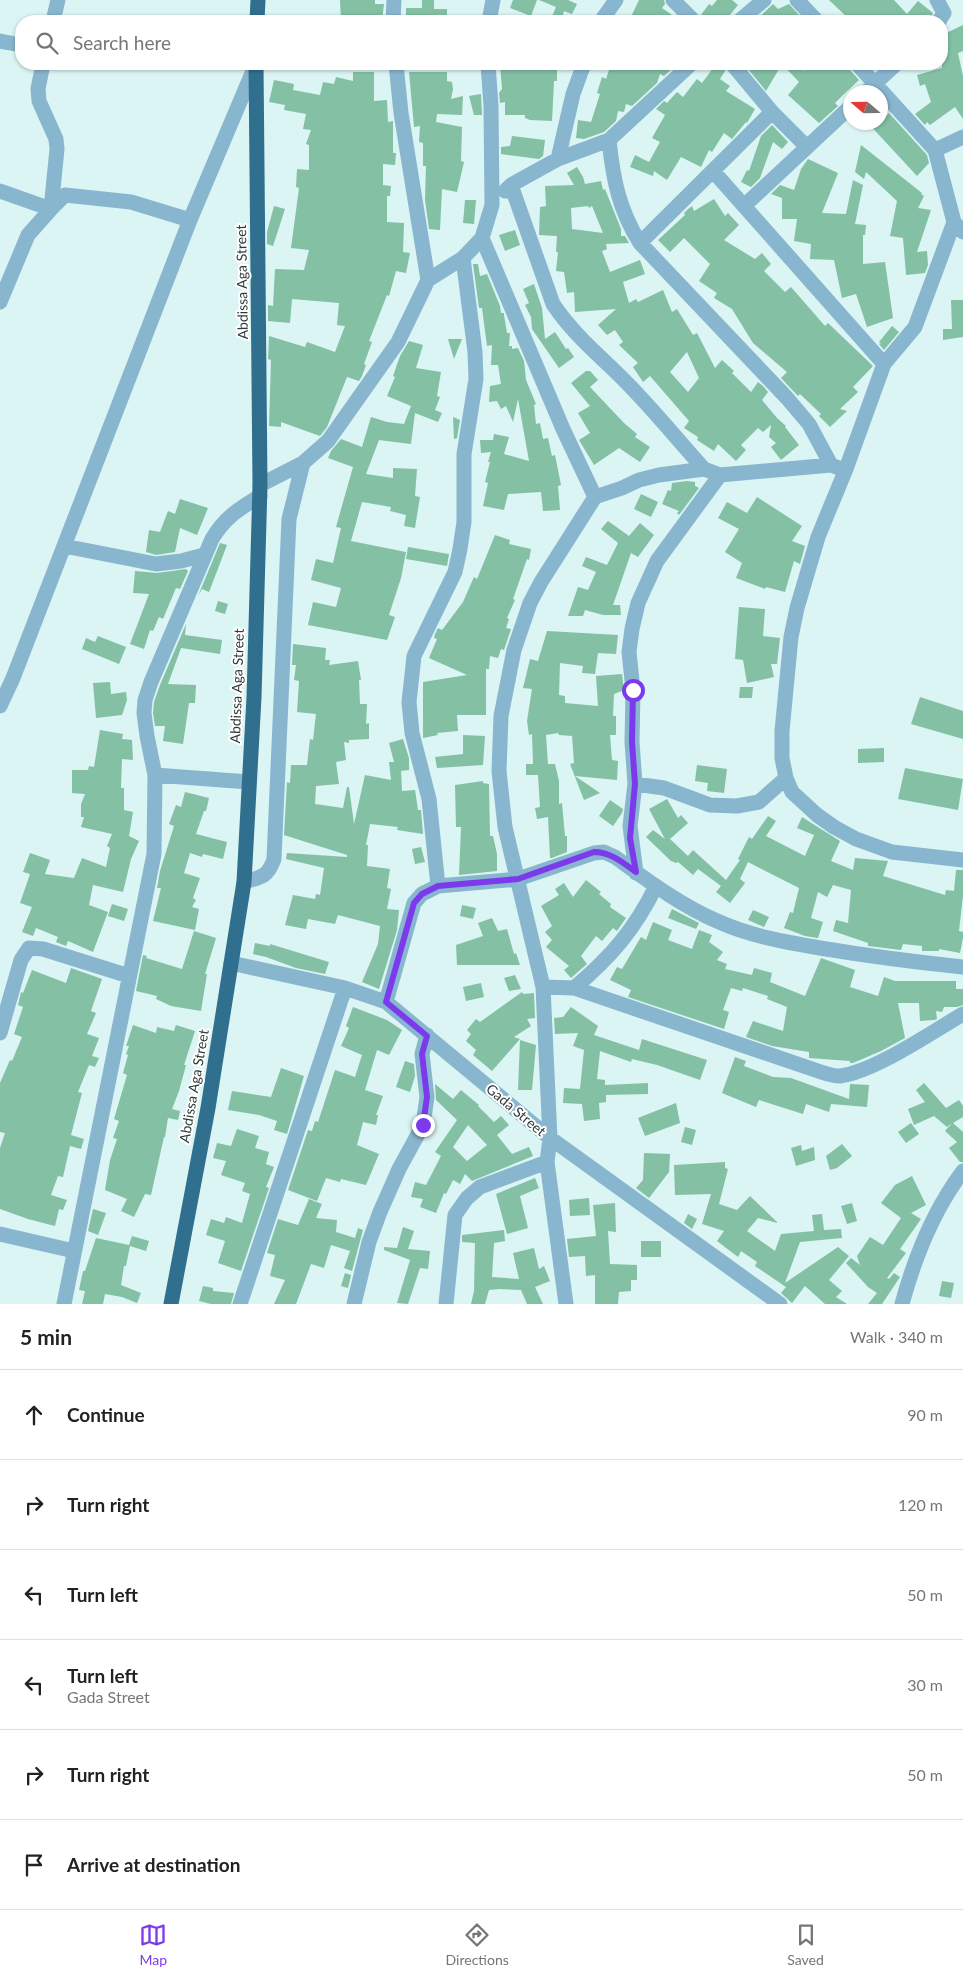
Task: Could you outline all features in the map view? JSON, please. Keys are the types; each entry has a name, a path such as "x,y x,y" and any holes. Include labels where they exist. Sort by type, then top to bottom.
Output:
{"highway":[{"path":"257,15 258,0"},
{"name":"Abdissa Aga Street","path":"170,1304 208,1108 244,882 254,697 260,491 256,70"}],"street":[{"path":"54,15 58,0"},
{"path":"393,15 394,0"},
{"path":"490,15 493,0"},
{"path":"605,15 616,0"},
{"path":"673,0 688,15"},
{"path":"746,15 764,0"},
{"path":"797,0 811,15"},
{"path":"937,0 944,13 943,15"},
{"path":"0,41 15,44"},
{"path":"42,70 38,89 39,101 56,138 57,149 51,209"},
{"path":"0,706 6,676 64,546 190,220 253,70"},
{"path":"397,70 401,113 428,280"},
{"path":"64,1304 154,854 155,775 146,736 145,700 151,682 204,555 220,525 260,491 304,462 328,441 398,342 428,280 463,258 482,238 492,205 491,106 488,70"},
{"path":"558,159 573,94 582,70"},
{"path":"492,205 511,185 558,159 609,140 685,70"},
{"path":"737,70 772,112 807,147"},
{"path":"860,70 869,85"},
{"path":"874,85 890,70"},
{"path":"888,104 935,150 958,227 915,327 884,364 838,467 802,590 791,637 782,731 782,758 786,778 792,792 823,819 856,839 892,852 963,860"},
{"path":"640,243 772,112"},
{"path":"744,206 843,114"},
{"path":"935,150 963,137"},
{"path":"609,140 611,169 621,206 630,227 640,243 809,424 838,467"},
{"path":"713,171 884,364"},
{"path":"511,185 553,304 561,316 577,335 623,379 704,469 720,475 838,467"},
{"path":"0,191 51,209"},
{"path":"0,302 28,235 65,195 131,202 190,220"},
{"path":"482,238 563,429 595,497"},
{"path":"438,886 429,799 412,733 409,702 414,656 455,572 464,522 464,454 476,379 475,352 463,258"},
{"path":"244,882 266,875 271,869 274,859 289,519 304,462"},
{"path":"566,1304 547,1162 550,1138 543,987 505,827 499,771 501,716 506,685 514,650 530,603 595,497 639,480 659,475 704,469"},
{"path":"636,872 630,838 635,784 632,742 633,690 629,652 632,629 638,603 657,561 720,475"},
{"path":"64,546 156,564 181,561 204,555"},
{"path":"155,775 249,782"},
{"path":"635,784 664,788 710,805 737,806 759,802 786,778"},
{"path":"386,1002 414,903 422,894 438,886 518,879 594,852 604,852 614,857 700,914 767,938 896,961 963,967"},
{"path":"574,988 613,953 630,932 656,886"},
{"path":"0,1033 21,960 29,948 43,949 129,976"},
{"name":"Gada Street","path":"232,963 345,988 386,1002 550,1138 780,1304"},
{"path":"543,987 574,988 821,1072 838,1076 858,1072 894,1055 963,1014"},
{"path":"240,1304 345,988"},
{"path":"354,1304 367,1250 380,1212 399,1169 423,1125 427,1097 422,1054 427,1036"},
{"path":"446,1304 455,1215 467,1198 480,1187 547,1162"},
{"path":"902,1304 929,1226 963,1171"},
{"path":"0,1234 74,1251"}],"building":[{"path":"340,0 375,0 375,4 384,4 383,15 341,15"},
{"path":"422,0 434,0 434,9 447,9 447,15 406,15 406,8 422,8"},
{"path":"513,0 537,0 531,15 510,8"},
{"path":"539,0 568,0 577,4 572,14 564,11 563,15 553,15 556,7"},
{"path":"639,0 664,0 665,4 662,8 672,15 632,15"},
{"path":"717,0 732,0 738,5 730,15 701,15 709,4 712,6"},
{"path":"829,0 894,0 907,14 918,1 933,13 932,15 845,15"},
{"path":"773,4 778,9 789,4 799,15 761,15"},
{"path":"963,25 963,51 958,53 963,76 963,119 955,107 930,125 927,122 925,125 915,114 931,102 925,84 920,86 917,75 935,70 948,70 948,32"},
{"path":"500,70 557,70 557,81 554,81 552,121 530,120 525,118 525,115 505,115 505,102 500,103 499,93 502,89"},
{"path":"609,70 670,70 664,76 660,74 657,83 632,106 626,104 624,112 618,111 616,121 604,132 584,139 576,138 578,120 591,122 600,94 597,93 602,77 606,79"},
{"path":"712,70 725,70 720,79 730,86 726,91 755,109 747,123 732,139 724,133 712,152 709,150 701,167 681,157 667,180 654,171 653,176 630,167 635,155 649,162 660,142 652,138 665,115 656,109 664,101 667,103 677,92 683,97 697,79 702,83"},
{"path":"749,70 778,70 766,91"},
{"path":"788,70 850,70 859,80 854,85 843,85 843,95 835,103 838,106 819,123 788,95 799,82"},
{"path":"353,72 374,72 374,101 387,100 388,122 393,121 393,153 396,153 395,165 383,164 383,185 391,186 390,196 387,196 387,222 404,223 403,252 410,253 406,273 396,271 389,296 387,295 369,341 372,342 362,376 359,381 347,377 327,427 320,436 281,422 281,427 269,426 271,360 268,359 269,336 305,347 307,342 335,352 345,326 337,325 339,303 292,299 290,323 268,321 268,305 273,306 275,269 304,270 309,250 291,248 299,188 296,187 297,169 309,170 309,145 306,144 311,130 303,129 306,114 284,110 285,105 269,102 274,80 294,84 293,90 320,95 323,82 334,84 336,77 353,81"},
{"path":"409,72 447,72 447,81 452,82 451,99 463,96 462,115 437,114 436,122 462,127 461,161 464,162 457,192 442,189 440,230 429,229 425,200 426,166 423,166 423,143 419,142 420,126 414,127"},
{"path":"481,94 482,115 474,115 469,96"},
{"path":"888,114 927,155 929,163 917,176 874,130 888,130"},
{"path":"772,125 788,142 782,149 773,142 760,178 751,187 741,182 747,170 749,171 761,136"},
{"path":"512,136 545,140 543,156 539,159 501,154 501,147 510,146"},
{"path":"861,145 922,193 924,196 918,208 931,210 917,252 927,251 928,265 925,273 906,275 903,238 890,236 897,201 866,172 864,179 855,172"},
{"path":"808,159 838,173 822,213 846,214 853,180 863,185 855,224 866,225 865,235 863,235 863,264 885,262 893,318 867,327 856,294 842,298 834,260 810,259 811,244 794,241 797,219 782,219 782,198 771,194 780,185 794,190 801,169"},
{"path":"577,167 585,184 601,181 603,190 605,189 621,229 621,236 625,236 629,243 606,244 607,249 602,251 610,272 640,260 645,274 623,282 629,303 636,299 638,302 663,290 672,312 677,309 693,335 697,333 715,368 722,360 734,371 732,373 751,392 758,382 768,392 762,400 786,426 799,445 781,460 771,447 776,443 769,437 771,425 763,432 758,428 741,445 746,450 736,461 718,444 714,451 697,440 698,437 684,428 689,421 650,376 643,382 633,367 638,363 619,345 623,342 615,330 607,335 598,325 616,309 575,312 574,292 567,293 564,272 556,271 557,236 539,235 540,207 546,206 545,186 574,185 567,173","holes":["588,206 589,208 592,206 603,233 572,229 571,208","687,352 699,378 688,392 670,372"]},
{"path":"714,199 725,216 728,213 739,225 724,240 755,259 762,253 771,264 764,271 785,292 791,287 825,326 828,323 873,366 853,387 858,392 840,409 847,411 830,427 819,416 821,414 800,394 798,396 781,378 787,372 753,343 732,309 714,298 717,293 699,281 710,264 684,238 670,252 658,240 692,206 694,211"},
{"path":"465,200 476,200 474,224 463,223"},
{"path":"274,206 285,209 273,246 267,244 267,232"},
{"path":"515,230 520,245 505,251 499,235"},
{"path":"473,264 478,264 480,276 487,274 501,313 504,313 507,333 510,333 509,346 512,346 512,349 518,348 524,361 526,380 536,404 534,405 536,424 540,423 543,439 548,438 552,456 555,455 561,485 558,486 560,510 543,511 541,492 508,494 504,510 483,506 488,483 485,482 491,452 481,453 480,440 493,440 494,434 509,437 504,454 529,461 518,399 513,422 506,406 501,409 497,401 489,402 490,386 501,384 498,365 491,365 492,345 487,346"},
{"path":"534,284 542,308 545,339 555,332 566,349 568,348 574,357 559,368 532,329 531,317 525,305 529,303 523,289"},
{"path":"951,300 963,300 963,337 943,340 943,329 952,329"},
{"path":"892,326 899,332 884,350 879,342"},
{"path":"448,339 462,339 454,359"},
{"path":"409,341 423,345 416,368 441,372 437,396 440,397 435,410 442,413 438,422 415,413 411,444 379,440 366,474 393,478 393,468 417,469 415,496 420,497 415,528 404,526 406,515 390,511 391,507 362,502 351,541 406,552 401,578 389,615 395,617 387,640 308,625 313,602 336,607 341,588 311,580 316,559 333,563 341,528 336,527 353,467 328,458 341,439 362,447 371,417 387,422 404,424 411,406 387,396 395,377 393,376 400,356"},
{"path":"586,371 590,371 598,380 590,387 637,434 635,437 650,447 640,462 619,448 594,465 579,440 590,433 578,413 590,406 571,383"},
{"path":"453,417 460,420 457,438 454,439"},
{"path":"695,482 695,486 699,488 679,515 677,513 679,511 662,504 668,490 671,491 672,483"},
{"path":"641,494 658,502 651,517 634,509"},
{"path":"757,497 802,526 792,541 805,546 800,564 794,561 785,592 766,587 765,589 736,578 742,563 725,552 739,529 718,518 727,502 747,513"},
{"path":"180,499 208,508 197,535 180,528 175,552 156,555 146,552 149,530 160,532 168,511 175,514"},
{"path":"608,521 629,536 640,523 654,535 638,557 631,553 613,605 620,605 621,615 603,615 585,610 583,616 568,616 578,587 588,590 596,572 582,566 586,557 607,565 618,543 601,529"},
{"path":"495,535 510,540 509,544 531,549 529,560 527,559 513,599 515,600 507,618 509,619 506,628 511,629 504,650 501,649 498,658 490,656 489,669 486,669 486,715 457,715 458,731 437,733 438,735 423,738 423,682 467,675 429,658 437,639 434,638 435,634 438,628 442,630 463,602 474,577 477,579"},
{"path":"220,543 227,545 209,592 202,589 198,596"},
{"path":"408,547 449,554 447,566 406,559"},
{"path":"186,569 188,571 180,589 176,588 163,619 159,617 153,631 150,630 144,649 130,644 149,594 133,593 135,571 157,573"},
{"path":"218,601 228,604 225,614 215,611"},
{"path":"739,607 765,609 763,636 780,638 777,664 771,664 774,677 747,683 743,660 735,659"},
{"path":"186,624 185,635 222,640 220,654 181,648 168,684 196,685 195,703 189,703 183,744 163,741 165,726 155,726 153,713 154,702 160,685"},
{"path":"547,631 618,635 616,654 598,653 595,674 582,673 583,666 560,663 559,695 565,696 565,703 598,706 596,676 622,674 624,690 614,694 613,716 616,716 616,735 610,735 612,760 618,761 617,780 575,776 600,793 584,800 570,764 574,763 572,736 559,735 558,733 546,735 548,764 555,764 559,781 559,804 562,803 565,836 567,836 567,852 552,858 550,858 548,817 537,819 535,808 540,807 538,775 526,775 526,764 533,764 532,734 529,735 527,721 532,689 523,688 530,659 538,661"},
{"path":"98,636 126,647 119,664 82,649 86,638 95,642"},
{"path":"293,644 326,648 325,660 330,660 329,665 358,661 361,680 359,680 360,704 367,704 366,724 369,723 369,739 349,740 349,743 344,742 346,760 336,762 339,784 316,786 315,804 343,808 347,787 349,787 354,824 365,775 391,780 389,762 394,762 389,743 403,739 409,758 409,770 401,771 402,791 415,790 418,810 421,810 423,834 397,830 398,827 370,824 366,845 368,845 367,866 390,869 387,888 391,889 387,909 399,910 397,930 379,989 362,982 378,944 380,926 338,915 335,924 308,919 306,929 285,925 293,895 315,899 316,894 320,895 324,868 286,859 287,853 347,857 347,855 284,835 287,782 290,783 291,765 307,765 310,739 313,740 316,714 297,712 299,681 294,680 296,665 292,665"},
{"path":"110,682 111,694 126,692 127,700 122,715 96,718 93,683"},
{"path":"740,687 753,687 752,698 739,698"},
{"path":"920,697 963,711 963,739 911,724"},
{"path":"100,730 123,734 122,739 132,740 133,760 122,759 121,788 124,788 124,810 133,812 129,836 139,841 131,859 123,892 93,885 89,905 108,912 93,952 68,941 66,946 56,942 58,937 36,928 33,936 22,932 32,907 20,903 30,874 23,872 30,853 50,860 45,874 74,878 82,858 106,867 110,848 107,846 112,834 81,827 84,817 81,817 81,804 85,794 72,793 72,770 88,770 89,766 94,767"},
{"path":"463,735 485,736 483,765 437,768 435,757 463,754"},
{"path":"884,748 884,762 858,763 858,749"},
{"path":"697,765 727,769 724,793 707,791 708,783 695,781"},
{"path":"905,768 963,779 958,810 898,799"},
{"path":"483,781 483,783 489,784 490,836 493,836 497,854 497,871 459,875 461,827 456,827 455,785"},
{"path":"185,792 209,798 206,811 204,811 196,834 227,842 223,859 203,854 202,857 190,853 184,873 200,878 193,898 196,900 192,907 199,909 195,930 153,921 161,888 157,888 160,871 174,826 169,824 176,805 181,807"},
{"path":"667,799 678,818 681,815 688,823 670,839 688,856 693,850 726,880 740,860 738,859 749,837 752,839 768,816 776,821 766,836 805,856 814,835 797,828 802,817 840,841 831,861 853,870 855,858 888,861 883,876 945,895 946,890 954,891 956,870 963,870 963,896 959,931 963,932 963,938 960,953 939,949 939,951 922,951 922,946 903,944 901,950 868,946 868,943 833,931 836,920 848,923 851,890 833,885 827,897 818,892 811,918 823,922 818,938 805,936 784,928 790,912 793,913 799,888 748,862 740,879 745,883 730,903 716,892 721,886 698,869 693,875 678,862 671,861 646,837 653,830 665,839 649,809"},
{"path":"610,800 623,809 613,826 599,816"},
{"path":"421,847 425,862 415,864 412,849"},
{"path":"586,880 601,892 599,894 611,904 610,907 626,918 617,931 613,928 602,941 596,936 581,956 587,964 571,978 564,970 569,966 546,947 552,940 545,932 552,926 541,906 559,895 555,889 564,883 573,897"},
{"path":"112,904 128,909 124,921 108,916"},
{"path":"462,905 476,908 473,919 460,916"},
{"path":"672,909 699,923 696,929 668,918"},
{"path":"753,910 769,917 764,927 748,920"},
{"path":"492,918 498,931 507,929 514,954 516,953 520,965 457,965 456,945 483,936 478,923"},
{"path":"653,922 672,930 668,940 692,949 699,930 712,935 709,942 723,952 717,960 727,964 725,969 752,975 754,968 772,973 770,982 805,996 821,958 855,970 850,987 878,996 884,977 895,981 956,981 956,989 963,989 963,1005 944,1007 942,1012 936,1011 937,1019 920,1021 919,1003 898,1003 905,1038 853,1063 850,1063 850,1061 809,1058 809,1052 772,1046 746,1037 753,1021 783,1031 787,1007 767,999 768,996 743,988 742,991 731,988 723,1010 729,1012 724,1029 628,997 631,990 610,980 617,967 622,969 641,937 646,940"},
{"path":"194,931 216,938 205,974 207,974 201,1011 171,1006 156,999 157,996 136,991 143,955 147,956 146,958 182,969"},
{"path":"255,943 270,946 270,944 329,962 325,974 296,968 253,954"},
{"path":"71,968 102,979 91,1011 96,1013 87,1034 99,1038 92,1056 99,1058 95,1067 89,1065 78,1092 82,1093 71,1135 84,1139 81,1149 70,1146 63,1177 58,1176 51,1195 67,1200 63,1210 59,1209 55,1226 0,1209 0,1148 5,1133 0,1132 0,1083 22,1037 14,1034 23,1007 18,1005 21,992 23,993 32,970 66,983"},
{"path":"515,975 521,989 509,991 504,978"},
{"path":"481,983 484,997 466,1001 463,987"},
{"path":"522,992 523,994 534,993 535,1018 527,1019 531,1026 514,1037 520,1039 492,1071 473,1055 476,1050 466,1041 471,1034 467,1030 476,1019 480,1022"},
{"path":"353,1007 387,1020 402,1030 389,1055 377,1050 365,1090 383,1096 376,1115 378,1115 376,1125 363,1122 357,1145 379,1154 366,1185 341,1179 340,1182 326,1178 317,1201 288,1190 308,1130 312,1131 315,1121 318,1122 335,1070 355,1077 362,1055 341,1046 349,1028 346,1026"},
{"path":"571,1007 598,1026 594,1035 639,1050 642,1039 707,1060 700,1080 657,1065 632,1059 631,1062 600,1051 597,1079 605,1080 605,1085 648,1083 648,1094 606,1095 606,1102 599,1103 600,1119 584,1121 582,1104 563,1103 564,1088 580,1089 584,1050 573,1046 578,1033 555,1034 554,1018 563,1017"},
{"path":"133,1025 156,1033 157,1027 174,1031 176,1025 195,1031 184,1065 186,1065 179,1091 172,1109 180,1111 178,1120 168,1118 151,1195 145,1194 134,1217 121,1211 127,1199 105,1190 110,1160 117,1139 113,1138 119,1121 114,1119 127,1075 123,1073 129,1046 126,1046"},
{"path":"520,1040 536,1045 532,1090 518,1090"},
{"path":"735,1057 746,1061 744,1066 773,1077 791,1078 849,1099 850,1084 869,1085 867,1107 831,1104 829,1112 806,1104 803,1114 759,1100 756,1107 722,1093"},
{"path":"405,1061 414,1064 415,1076 410,1092 396,1087"},
{"path":"281,1068 304,1076 287,1134 274,1130 277,1121 259,1115 228,1110 232,1091 271,1097"},
{"path":"924,1083 946,1108 959,1100 963,1106 963,1117 953,1123 963,1132 963,1162 960,1162 949,1148 957,1142 945,1131 952,1123 947,1127 934,1116 914,1125 908,1109 925,1102 916,1090"},
{"path":"435,1084 453,1099 461,1090 479,1105 494,1122 501,1116 509,1125 497,1135 512,1154 529,1147 533,1156 472,1181 465,1174 460,1184 453,1180 446,1194 444,1193 436,1213 420,1207 423,1199 411,1197 415,1182 426,1185 441,1156 435,1152 457,1120 436,1100","holes":["468,1125 487,1145 467,1161 453,1147"]},
{"path":"676,1103 680,1123 645,1136 638,1118"},
{"path":"911,1123 919,1134 906,1143 898,1132"},
{"path":"685,1127 696,1130 692,1145 681,1142"},
{"path":"237,1129 259,1136 255,1148 269,1152 266,1164 274,1167 266,1187 269,1188 241,1271 218,1263 225,1241 206,1235 211,1219 224,1223 226,1217 242,1223 250,1194 242,1191 245,1183 221,1175 226,1161 213,1158 217,1143 231,1146"},
{"path":"842,1144 852,1156 837,1168 830,1170 826,1156"},
{"path":"801,1145 802,1151 814,1147 815,1160 796,1166 791,1148"},
{"path":"644,1153 670,1154 669,1172 649,1198 636,1188 643,1180"},
{"path":"725,1162 725,1168 728,1169 719,1204 737,1210 750,1196 778,1223 758,1218 747,1231 775,1251 781,1234 814,1231 812,1215 822,1214 824,1230 841,1229 842,1238 800,1242 785,1283 838,1247 849,1256 829,1280 842,1291 836,1297 847,1304 825,1304 805,1286 792,1303 781,1293 786,1287 755,1266 757,1262 741,1251 738,1257 717,1241 724,1231 702,1224 711,1194 675,1195 674,1165"},
{"path":"912,1176 926,1205 911,1213 921,1219 900,1249 906,1253 887,1278 889,1279 894,1273 900,1277 882,1304 868,1304 877,1293 868,1287 846,1263 851,1258 860,1265 857,1256 870,1237 883,1245 901,1218 881,1203 895,1185"},
{"path":"535,1178 539,1188 520,1196 528,1228 507,1234 496,1194"},
{"path":"589,1198 590,1215 570,1216 569,1200"},
{"path":"309,1199 322,1204 316,1218 337,1220 336,1232 355,1238 358,1228 363,1230 352,1271 344,1268 350,1251 331,1245 324,1268 311,1264 296,1304 274,1304 285,1280 270,1276 275,1255 267,1253 278,1219 298,1225"},
{"path":"615,1203 616,1232 608,1231 610,1264 637,1265 637,1280 631,1280 631,1291 619,1292 618,1304 595,1304 595,1275 586,1276 585,1256 569,1257 567,1239 596,1236 593,1205"},
{"path":"852,1203 857,1221 847,1224 841,1206"},
{"path":"93,1209 106,1213 98,1235 88,1231"},
{"path":"688,1214 697,1219 692,1229 684,1223"},
{"path":"403,1227 414,1231 408,1249 430,1251 428,1269 420,1268 408,1304 397,1303 410,1260 384,1250 384,1247 397,1248"},
{"path":"504,1230 505,1241 494,1243 492,1277 519,1279 513,1253 534,1248 539,1269 544,1266 550,1281 535,1287 543,1304 527,1304 521,1290 499,1289 489,1290 485,1304 471,1304 474,1291 475,1243 462,1242 462,1235"},
{"path":"132,1236 149,1241 146,1251 130,1246 126,1266 124,1266 121,1285 141,1293 137,1303 122,1297 105,1294 103,1304 82,1304 85,1291 79,1290 83,1271 85,1271 96,1238 129,1245"},
{"path":"641,1241 661,1241 661,1257 641,1257"},
{"path":"345,1273 351,1275 348,1288 341,1286"},
{"path":"942,1281 954,1283 951,1298 939,1296"},
{"path":"203,1286 213,1288 213,1291 234,1293 231,1304 211,1304 199,1301"}],"route":[{"path":"423,1125 427,1097 422,1054 427,1036 386,1002 414,903 422,894 438,886 518,879 594,852 604,852 636,872 630,838 635,784 632,764 633,690"}]}
